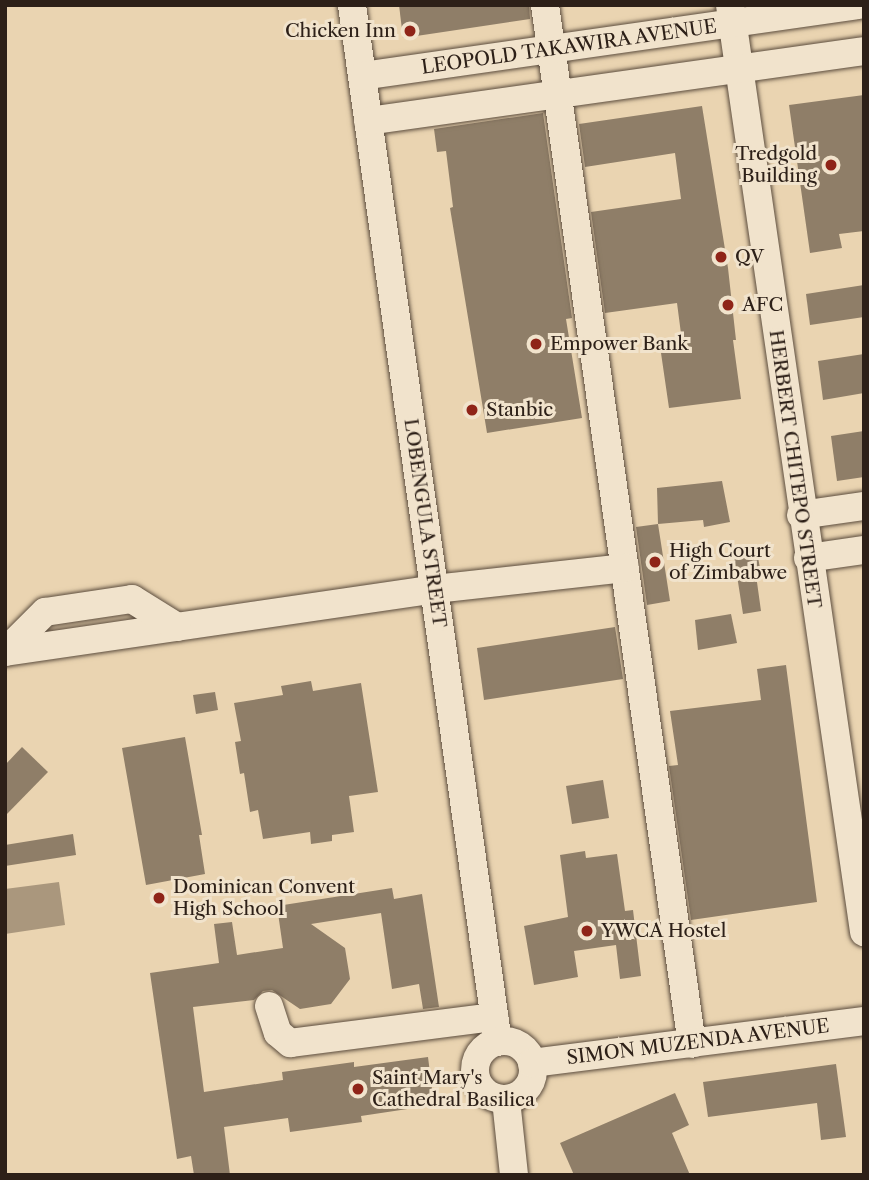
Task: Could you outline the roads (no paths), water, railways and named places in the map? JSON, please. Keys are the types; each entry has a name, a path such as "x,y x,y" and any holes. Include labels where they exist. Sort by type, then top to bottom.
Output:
{"street":[{"name":"LOBENGULA STREET","path":"352,5 496,1029"},
{"path":"545,5 692,1044"},
{"name":"LEOPOLD TAKAWIRA AVENUE","path":"362,76 552,49 731,14 859,5"},
{"name":"HERBERT CHITEPO STREET","path":"731,14 801,515 864,932"},
{"path":"368,121 864,51"},
{"path":"801,515 864,506"},
{"path":"808,558 864,550"},
{"path":"5,652 435,590 625,568"},
{"path":"268,1006 278,1033 290,1043 496,1029 519,1045 533,1063 533,1076 528,1087 518,1096 506,1100 493,1098 483,1091 476,1080 474,1068 478,1056 496,1029"},
{"name":"SIMON MUZENDA AVENUE","path":"533,1063 864,1021"},
{"path":"506,1100 514,1175"}],"place":[{"name":"Chicken Inn","path":"410,31"},
{"name":"Tredgold Building","path":"831,165"},
{"name":"QV","path":"721,257"},
{"name":"AFC","path":"728,305"},
{"name":"Empower Bank","path":"536,344"},
{"name":"Stanbic","path":"472,410"},
{"name":"High Court of Zimbabwe","path":"655,562"},
{"name":"Dominican Convent High School","path":"159,898"},
{"name":"YWCA Hostel","path":"587,931"},
{"name":"Saint Mary's Cathedral Basilica","path":"358,1089"}]}
